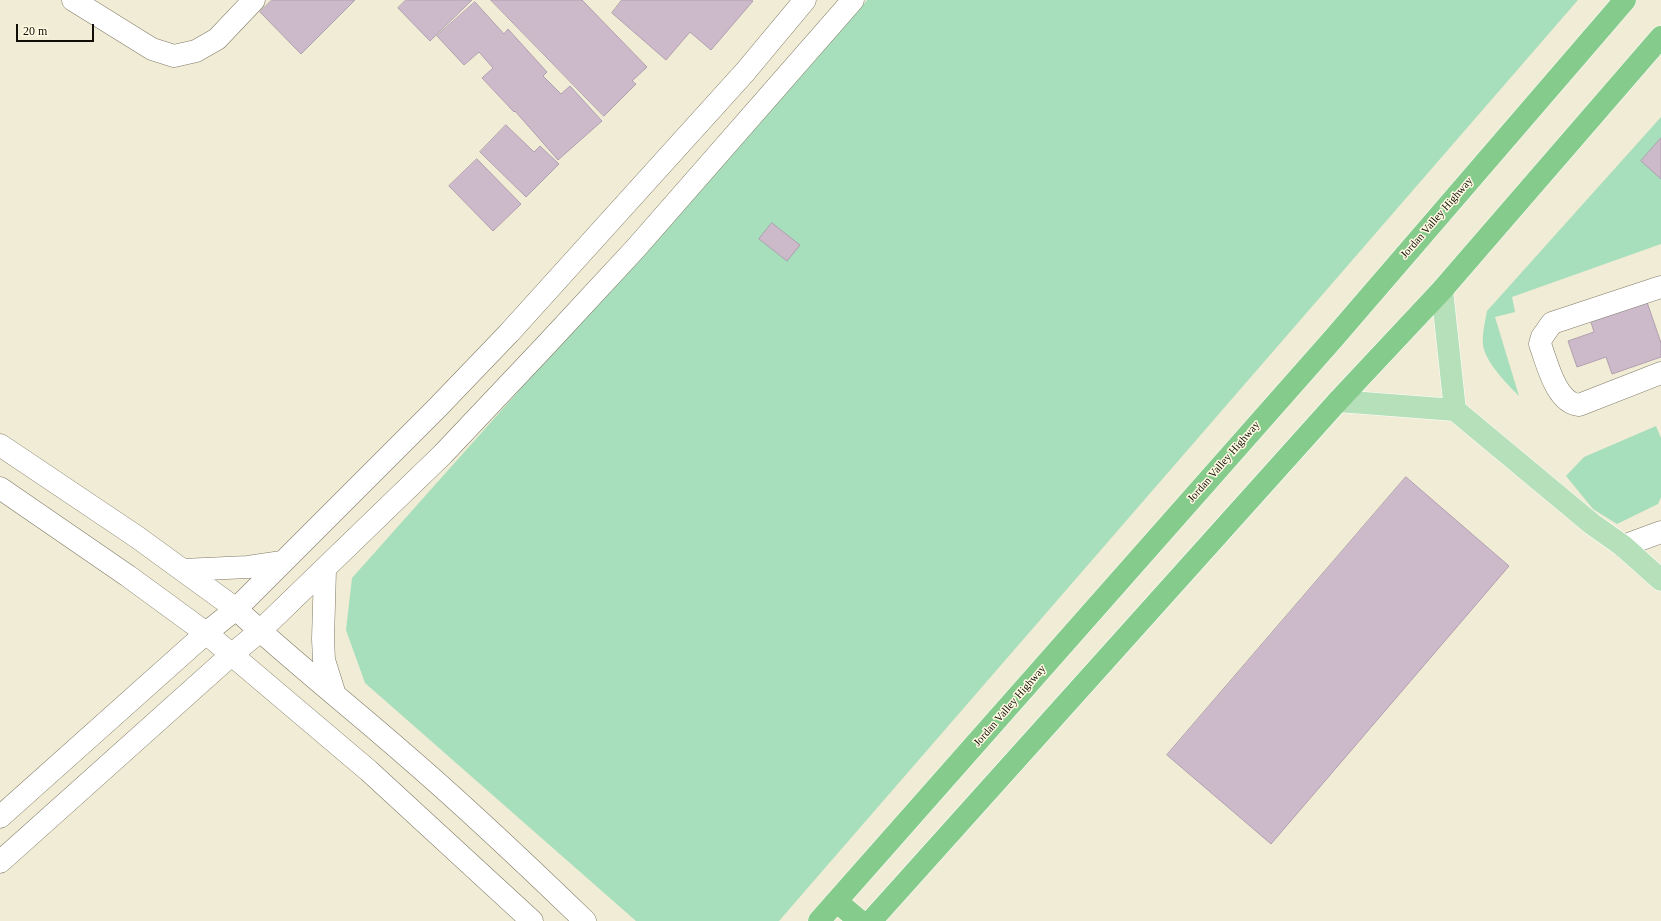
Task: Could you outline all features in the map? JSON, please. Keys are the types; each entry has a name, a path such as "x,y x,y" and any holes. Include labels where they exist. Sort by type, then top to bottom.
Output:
{"highway":[{"name":"Jordan Valley Highway","path":"819,921 1328,346 1625,0"},
{"path":"871,921 1338,400 1442,290 1661,37"},
{"path":"837,902 860,921"}],"main road":[{"path":"1442,290 1454,410"},
{"path":"1338,400 1454,410 1592,524 1623,546 1661,580"}],"street":[{"path":"74,0 152,49 174,56 196,51 217,39 254,0"},
{"path":"0,816 236,609 437,408 510,333 745,72 805,0"},
{"path":"0,862 230,656 260,631 325,570 443,454 636,248 853,0"},
{"path":"1661,287 1552,323 1542,337 1540,344 1560,394 1571,405 1579,406 1661,374"},
{"path":"0,445 184,570 236,609 335,696 402,752 480,822 585,921"},
{"path":"0,488 128,576 206,634 230,656 369,771 532,921"},
{"path":"1623,546 1661,532"},
{"path":"184,570 248,567 282,562"},
{"path":"325,570 323,639 324,660 335,696"}],"green space":[{"path":"867,0 1578,0 779,921 636,921 365,683 346,630 352,578"},
{"path":"1661,117 1661,244 1512,297 1515,312 1495,317 1519,396 1492,366 1485,352 1483,337 1487,311"},
{"path":"1656,426 1661,438 1661,497 1658,504 1617,524 1593,509 1566,476 1584,457"}],"building":[{"path":"272,0 355,0 301,54 260,12"},
{"path":"406,0 472,0 430,41 398,8"},
{"path":"491,0 582,0 647,67 632,81 636,84 604,116"},
{"path":"622,0 753,1 711,50 690,32 666,60 612,13"},
{"path":"475,2 504,34 508,29 547,72 543,76 561,94 570,86 602,121 558,160 515,111 514,112 482,78 493,68 479,52 464,65 437,36"},
{"path":"506,125 534,152 540,146 559,164 526,197 480,152"},
{"path":"1661,138 1661,179 1641,161"},
{"path":"477,159 521,204 493,231 449,186"},
{"path":"772,223 800,245 787,261 759,239"},
{"path":"1647,302 1661,343 1661,357 1612,374 1606,357 1577,367 1568,341 1594,332 1591,322"},
{"path":"1406,477 1509,566 1271,844 1167,755"}]}
